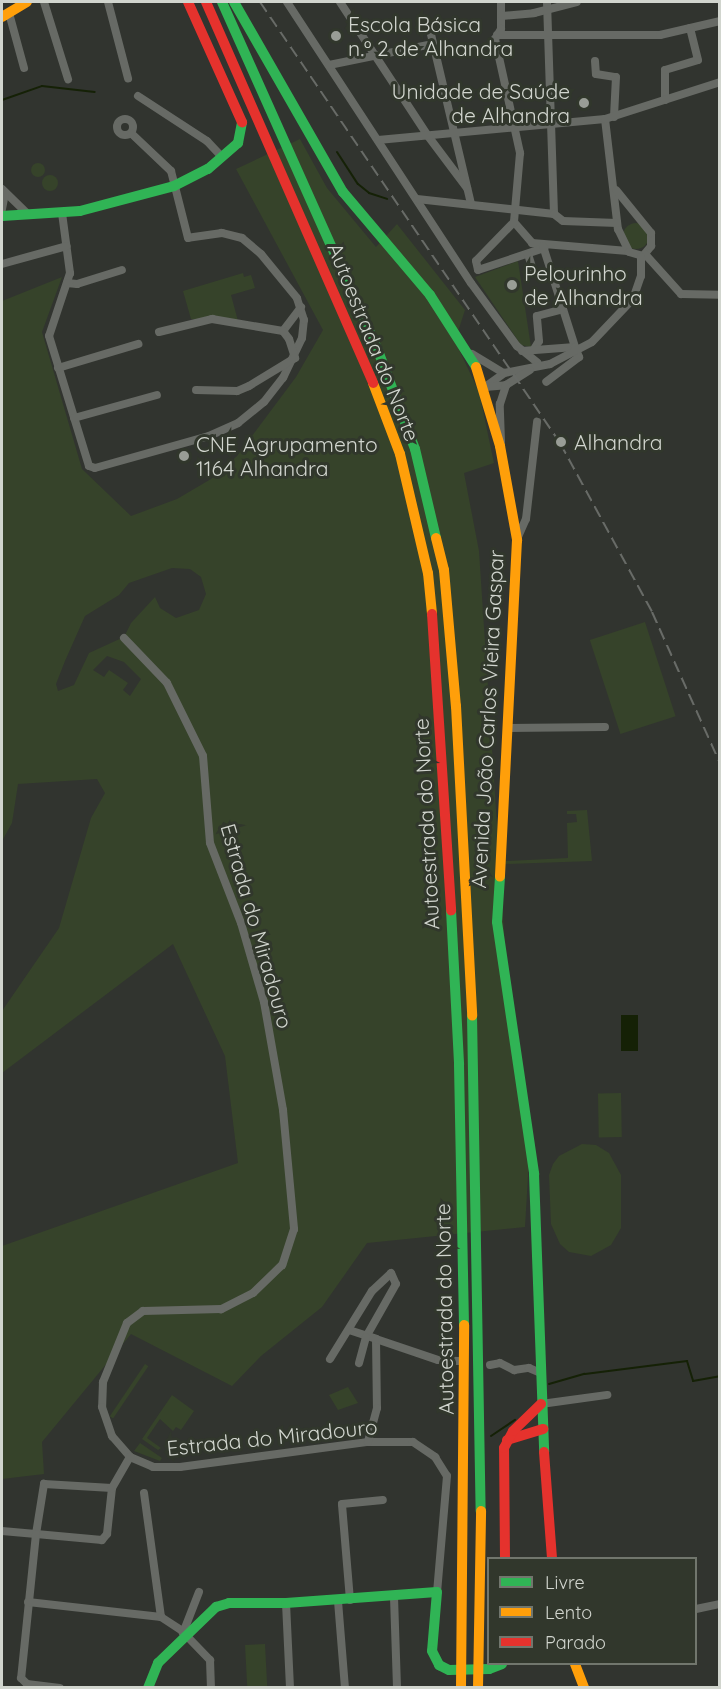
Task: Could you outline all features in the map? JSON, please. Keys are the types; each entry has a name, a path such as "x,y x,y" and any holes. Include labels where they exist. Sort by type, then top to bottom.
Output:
{"main road":[{"path":"5,15 27,2"},
{"path":"2,216 62,213 174,186 197,176 238,143 243,132 224,82 188,2"},
{"name":"Autoestrada do Norte","path":"206,2 362,354 400,454 428,573 440,708 459,1065 466,1418 464,1652 461,1688"},
{"name":"Autoestrada do Norte","path":"222,2 394,393 415,449 444,570 456,706 475,1064 482,1418 478,1688"},
{"name":"Avenida João Carlos Vieira Gaspar","path":"234,2 343,192 430,295 468,350 485,387 500,446 517,540 514,669 507,728 497,922 532,1163 542,1404 538,1431 543,1441 552,1557"},
{"path":"505,1557 507,1440 542,1404"},
{"path":"520,1425 538,1431"},
{"path":"507,1440 538,1431"},
{"path":"148,1688 153,1669 184,1634 221,1603 286,1604 437,1592 432,1651 439,1665 449,1670 489,1670 500,1665"},
{"path":"575,1665 584,1688"}],"street":[{"path":"44,2 68,79"},
{"path":"108,2 128,78"},
{"path":"287,2 417,200 522,351 537,362"},
{"path":"340,2 428,136 467,188"},
{"path":"501,2 502,16 496,35 517,129 520,153 514,222 475,266 484,271 543,246"},
{"path":"502,16 577,2"},
{"path":"547,6 555,214"},
{"path":"5,15 24,68"},
{"path":"496,35 549,33 620,38 660,35 720,21"},
{"path":"429,26 471,204"},
{"path":"665,100 665,70 698,60 690,28"},
{"path":"329,65 432,44"},
{"path":"595,61 596,74 616,78 614,117"},
{"path":"378,140 517,129 605,119 720,82"},
{"path":"138,96 207,141 222,158"},
{"path":"605,119 616,190 617,223 627,251"},
{"path":"62,213 67,246 67,283 49,332 85,462 94,468 228,428 264,402 295,358 303,330 301,308 284,280 242,238 222,233 188,238 167,164 132,134"},
{"path":"485,387 494,378 504,374 532,369 577,352 592,342 630,303 641,276 643,255 651,246 652,234 616,190"},
{"path":"2,209 3,191"},
{"path":"3,191 28,214"},
{"path":"417,200 555,214 562,221 617,223 637,216"},
{"path":"514,222 530,242 543,246 627,251 643,255 681,294 720,295"},
{"path":"2,264 67,246"},
{"path":"543,246 579,357 546,382"},
{"path":"528,254 533,270"},
{"path":"67,283 77,284 122,270"},
{"path":"283,331 301,308"},
{"path":"534,350 539,342 537,316 563,309"},
{"path":"159,332 212,319 283,331"},
{"path":"283,331 295,358"},
{"path":"58,368 138,344"},
{"path":"522,351 575,347"},
{"path":"468,350 491,369 504,374"},
{"path":"196,390 237,391 295,358"},
{"path":"485,387 506,385 532,369"},
{"path":"500,446 503,428 501,399 506,385"},
{"path":"74,418 157,395"},
{"path":"517,540 526,519 537,422"},
{"name":"Estrada do Miradouro","path":"124,638 167,683 203,756 210,843 241,923 264,1002 283,1110 294,1229 282,1265 253,1293 221,1309 143,1311 127,1323 103,1382 102,1407 112,1436 130,1457 153,1467 180,1467 368,1442 413,1442 435,1457 447,1476 437,1592"},
{"path":"507,728 605,727"},
{"path":"330,1359 372,1291 389,1272 396,1277 396,1284 366,1337 359,1363"},
{"path":"349,1330 438,1360 458,1361"},
{"path":"368,1442 376,1408 376,1339"},
{"path":"490,1365 500,1363 514,1370 529,1368 541,1373"},
{"path":"542,1404 607,1395"},
{"path":"2,1531 102,1540 107,1534 112,1488 130,1457"},
{"path":"60,1688 27,1684 21,1677 36,1534 44,1484 112,1488"},
{"path":"144,1493 161,1617"},
{"path":"350,1600 342,1504 383,1500"},
{"path":"184,1634 200,1592"},
{"path":"394,1597 397,1688"},
{"path":"338,1601 345,1688"},
{"path":"28,1602 161,1617 184,1634 210,1660 211,1688"},
{"path":"286,1604 290,1688"},
{"path":"697,1609 720,1604"}],"shaded area":[{"path":"300,139 327,188 376,247 397,224 465,310 455,341 479,392 494,463 464,473 479,551 506,962 529,1159 525,1227 367,1243 322,1307 261,1356 232,1386 131,1334 42,1442 44,1474 2,1479 2,1246 238,1163 225,1056 173,944 2,1073 2,1011 59,928 91,818 105,793 97,779 18,784 12,823 2,841 2,301 62,277 42,332 82,469 131,516 177,499 211,479 237,456 296,377 323,330 236,169","holes":["172,568 190,569 201,577 206,594 199,610 176,618 160,608 155,597 131,623 124,637 89,653 74,685 58,691 56,684 85,616 119,595 129,583","107,656 124,662 141,679 130,696 123,690 128,683 109,670 104,677 93,670"]},
{"path":"35,163 41,163 45,170 41,177 35,177 31,173 31,167"},
{"path":"47,175 53,175 58,183 56,189 47,191 42,186 42,180"},
{"path":"636,223 645,227 649,236 645,245 636,249 627,245 623,236 627,227"},
{"path":"518,261 531,347 521,345 475,277"},
{"path":"243,273 244,277 251,275 255,288 231,295 238,321 191,319 183,291"},
{"path":"645,622 676,716 620,734 590,640"},
{"path":"587,810 592,861 505,864 506,861 568,858 567,823 577,822 576,814 567,814 567,811"},
{"path":"621,1015 638,1015 638,1051 621,1051"},
{"path":"598,1093 621,1093 622,1137 599,1137"},
{"path":"582,1144 596,1145 609,1153 621,1175 621,1228 611,1245 591,1256 569,1252 560,1244 551,1224 549,1175 553,1164 559,1156"},
{"path":"145,1364 148,1366 113,1418 110,1416"},
{"path":"348,1387 358,1403 338,1410 329,1395"},
{"path":"172,1395 194,1411 181,1430 176,1427 173,1431 160,1419 147,1438 161,1448 158,1450 142,1439"},
{"path":"140,1443 162,1458 160,1461 134,1451"},
{"path":"265,1644 267,1686 247,1687 245,1645"}],"waterway":[{"path":"2,100 42,86 95,92"},
{"path":"337,152 358,184 369,193 387,199"},
{"path":"549,1384 585,1374 687,1361 693,1381 720,1376"},
{"path":"491,1436 515,1420"}],"railway":[{"path":"260,2 560,443 652,612 720,763"}],"traffic: fast":[{"path":"222,2 377,348 415,449 436,538"},
{"path":"234,2 343,192 430,295 476,367"},
{"path":"2,216 80,211 174,186 208,169 238,143 242,122"},
{"path":"500,877 497,922 534,1174 544,1452"},
{"path":"451,910 459,1065 464,1325"},
{"path":"472,1016 481,1511"},
{"path":"148,1688 158,1663 216,1607 229,1603 286,1603 437,1592 432,1651 439,1665 449,1670 489,1669 499,1665"}],"traffic: slow":[{"path":"2,17 27,2"},
{"path":"476,367 500,446 517,540 500,877"},
{"path":"373,383 400,454 428,573 432,614"},
{"path":"436,538 444,570 456,706 472,1016"},
{"path":"461,1688 464,1325"},
{"path":"478,1688 481,1511"},
{"path":"575,1665 584,1688"}],"traffic: jam":[{"path":"188,2 242,122"},
{"path":"206,2 373,383"},
{"path":"432,614 451,910"},
{"path":"505,1557 504,1448 513,1431 541,1404"},
{"path":"507,1440 543,1429"},
{"path":"544,1452 552,1557"}],"place":[{"name":"Escola Básica n.º 2 de Alhandra","path":"336,36"},
{"name":"Unidade de Saúde de Alhandra","path":"584,103"},
{"name":"Pelourinho de Alhandra","path":"512,285"},
{"name":"Alhandra","path":"561,442"},
{"name":"CNE Agrupamento 1164 Alhandra","path":"184,456"}]}
